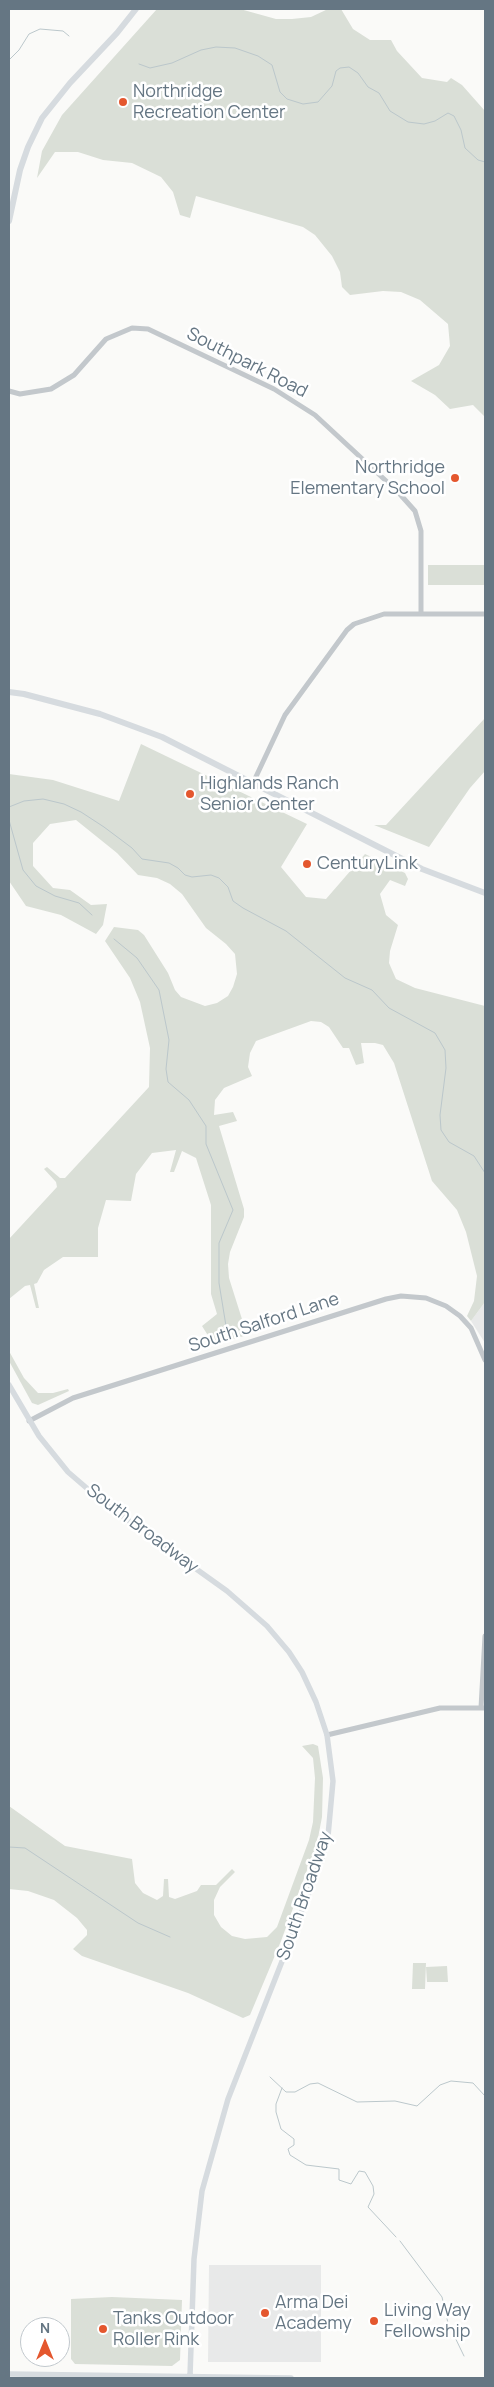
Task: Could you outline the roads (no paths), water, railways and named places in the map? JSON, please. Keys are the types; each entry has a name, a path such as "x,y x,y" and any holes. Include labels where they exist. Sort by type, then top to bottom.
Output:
{"main road":[{"path":"9,221 20,170 28,147 42,118 70,83 117,33 136,9"},
{"path":"9,692 24,694 108,717 162,738 253,782 422,869 485,893"},
{"name":"South Broadway","path":"9,1385 29,1421 55,1456 87,1489 227,1591 268,1626 302,1672 316,1702 327,1735 333,1781 328,1836 321,1862 228,2098 202,2191 193,2277 190,2376"},
{"path":"9,2374 290,2378"}],"street":[{"name":"Southpark Road","path":"9,391 20,394 51,389 74,375 106,339 132,328 148,329 274,389 315,415 394,488 415,511 421,531 421,614"},
{"path":"253,782 285,715 347,630 354,624 377,615 485,614"},
{"name":"South Salford Lane","path":"29,1421 73,1398 386,1299 401,1296 426,1298 446,1306 460,1316 475,1335 485,1360"},
{"path":"327,1735 440,1708 483,1708 485,1636"}],"waterway":[{"path":"9,60 19,50 29,34 40,29 63,31 69,36"},
{"path":"139,64 150,68 172,63 201,50 216,47 235,48 258,56 272,65 280,92 287,99 303,104 318,102 332,86 336,71 340,68 349,67 358,73 368,87 379,93 390,111 408,122 424,124 435,121 448,113 454,116 461,130 465,148 478,160 485,162"},
{"path":"9,807 24,801 43,799 64,804 81,812 104,827 132,848 142,859 169,863 185,875 192,877 211,875 219,878 228,887 233,901 286,931 345,978 372,990 389,1008 435,1033 445,1050 446,1068 440,1115 441,1130 449,1142 474,1156 485,1173"},
{"path":"9,820 23,870 36,886 55,896 79,903 92,915"},
{"path":"114,939 137,958 159,990 169,1040 166,1069 168,1082 189,1100 206,1126 206,1144 233,1210 219,1243 219,1283 227,1332"},
{"path":"9,1847 25,1848 138,1923 170,1937"},
{"path":"270,2077 286,2092 295,2092 310,2084 318,2083 357,2102 395,2101 417,2106 440,2085 451,2081 473,2083 485,2096"},
{"path":"282,2088 276,2104 276,2112 281,2129 294,2139 294,2145 288,2149 290,2155 306,2165 339,2169 339,2180 351,2184 359,2171 365,2172 373,2186 374,2194 368,2207 396,2237"},
{"path":"400,2241 442,2297 448,2323 464,2356"}],"place":[{"name":"Northridge Recreation Center","path":"123,102"},
{"name":"Northridge Elementary School","path":"455,478"},
{"name":"Highlands Ranch Senior Center","path":"190,794"},
{"name":"CenturyLink","path":"307,864"},
{"name":"Arma Dei Academy","path":"265,2313"},
{"name":"Living Way Fellowship","path":"374,2321"},
{"name":"Tanks Outdoor Roller Rink","path":"103,2329"}]}
